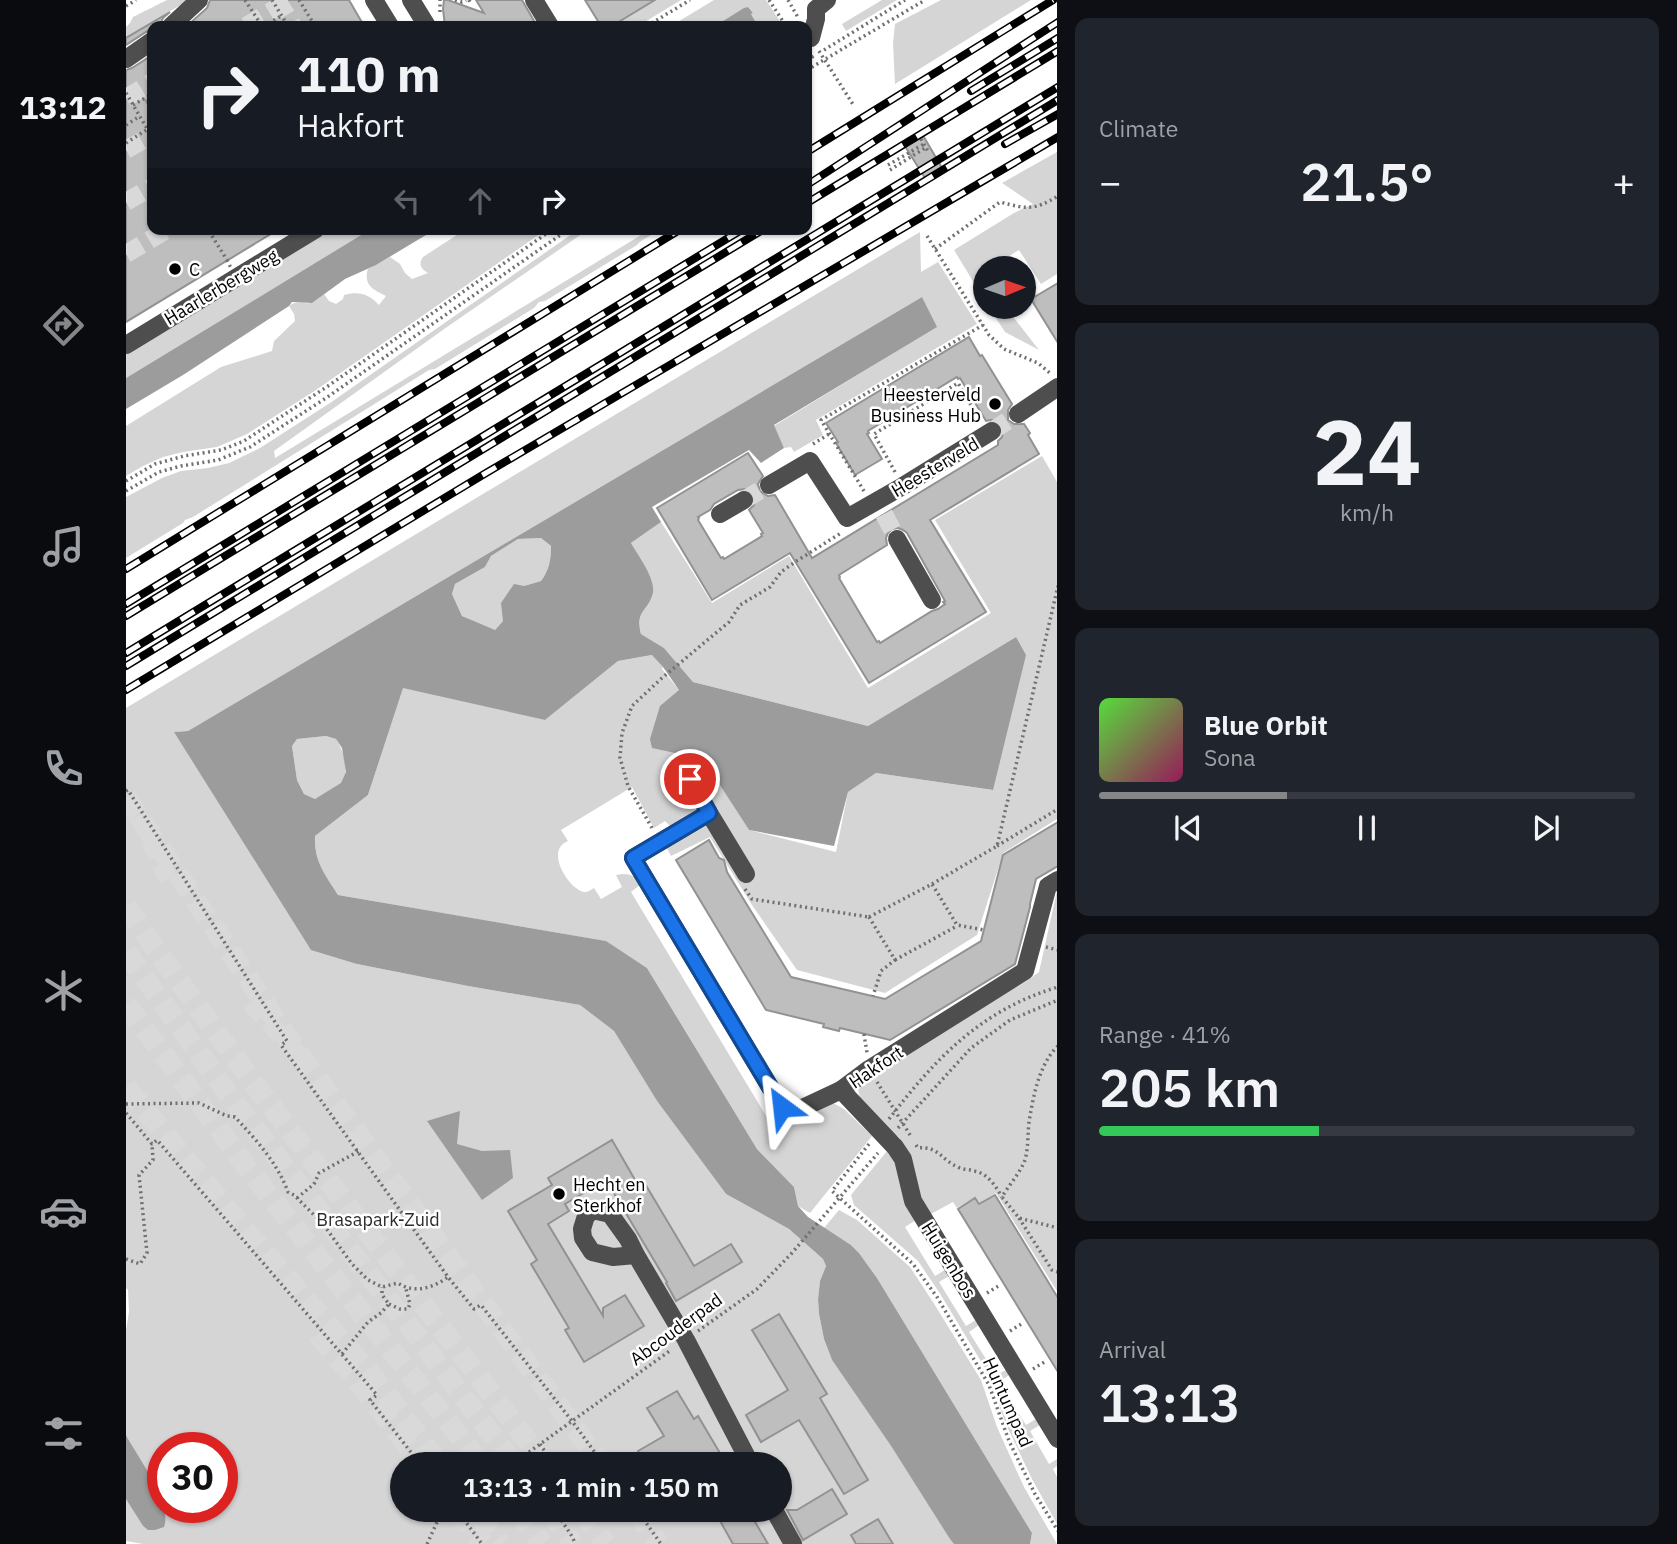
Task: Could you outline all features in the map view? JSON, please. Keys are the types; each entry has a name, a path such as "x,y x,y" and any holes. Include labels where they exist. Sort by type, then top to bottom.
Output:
{"street":[{"path":"176,21 199,0"},
{"path":"374,0 387,21"},
{"path":"411,0 424,21"},
{"path":"534,0 547,21"},
{"path":"812,35 817,3"},
{"path":"126,59 147,44"},
{"name":"Haarlerbergweg","path":"126,345 306,235"},
{"path":"1018,414 1055,381"},
{"name":"Heesterveld","path":"847,519 877,507 903,486 990,433"},
{"path":"769,485 810,461 847,519"},
{"path":"720,514 744,500"},
{"path":"897,540 932,600"},
{"path":"690,779 746,874"},
{"path":"656,844 709,813"},
{"name":"Hakfort","path":"656,844 633,858 782,1107 792,1114 841,1090 869,1069 1025,971 1048,887 1057,881"},
{"name":"Huigenbos","path":"841,1090 895,1147 903,1160 913,1201 1057,1436"},
{"path":"636,1255 686,1340 744,1452"},
{"path":"781,1522 793,1544"}],"path":[{"path":"126,6 136,0"},
{"path":"245,0 260,21"},
{"path":"272,0 284,21"},
{"path":"299,0 312,21"},
{"path":"455,0 469,1"},
{"path":"655,21 690,0"},
{"path":"769,0 783,21"},
{"path":"788,0 800,21"},
{"path":"812,39 905,0"},
{"path":"812,67 925,0"},
{"path":"273,21 281,16"},
{"path":"812,41 853,106"},
{"path":"126,93 147,127"},
{"path":"133,105 147,97"},
{"path":"126,125 140,116"},
{"path":"126,143 147,130"},
{"path":"921,139 929,153"},
{"path":"889,167 924,146"},
{"path":"934,249 1000,202 1028,208 1044,204 1057,197"},
{"path":"126,481 155,464 221,450 244,441 339,379 544,235"},
{"path":"126,491 159,472 227,457 250,447 326,398 560,235"},
{"path":"212,236 231,268"},
{"path":"927,236 989,335 1004,349 1038,363 1055,381"},
{"path":"877,507 821,420 983,325"},
{"path":"903,486 874,434 958,383 990,433"},
{"path":"656,844 628,786 620,758 622,733 632,706 729,622 740,605 771,587 781,572 848,528 847,519"},
{"path":"997,846 1057,590"},
{"path":"126,791 128,790 287,1041 281,1045 448,1277 474,1309 481,1305 595,1452"},
{"path":"746,874 745,890 752,899 869,917 932,884 1057,810"},
{"path":"932,884 957,925"},
{"path":"869,917 895,960"},
{"path":"873,996 881,971 895,960 957,925 984,930"},
{"name":"Abcouderpad","path":"529,1452 757,1289 792,1254 840,1197 884,1136 895,1111 939,1058 992,1016 1016,1002 1057,987"},
{"name":"Abcouderpad","path":"840,1197 832,1191 884,1136 902,1122 971,1048 1010,1020 1057,1000"},
{"path":"1002,1198 1024,1163 1035,1096 1049,1055 1057,1047"},
{"path":"869,1069 918,1148 927,1147 939,1152 957,1167 979,1172 993,1183 1052,1270 1057,1272"},
{"path":"126,1104 199,1103 235,1117 268,1154 282,1176 288,1192 323,1224 352,1264 368,1280 383,1287 398,1283 406,1289 423,1289 437,1286 448,1277"},
{"path":"126,1113 152,1144 153,1160 139,1175 147,1253 140,1264 126,1259"},
{"path":"152,1144 157,1140 377,1395 370,1400 411,1452"},
{"path":"296,1198 314,1184 319,1173 359,1151"},
{"name":"Huntumpad","path":"840,1197 913,1264 937,1297 989,1385 1009,1441 1035,1494 1057,1529"},
{"path":"1019,1218 1057,1228"},
{"path":"383,1287 382,1295 389,1304 400,1309 408,1309 410,1304 406,1289"},
{"path":"342,1354 368,1322 389,1304"},
{"path":"540,1444 545,1452"},
{"path":"427,1544 437,1522"},
{"path":"466,1522 482,1544"},
{"path":"563,1522 575,1544"},
{"path":"646,1522 662,1544"}],"green space":[{"path":"167,0 186,0 154,21 147,21 147,25 126,38 126,27 133,17"},
{"path":"657,0 681,0 646,21 622,21"},
{"path":"714,0 766,0 780,21 755,21 748,7 724,21 679,21"},
{"path":"882,0 897,0 846,31 842,24"},
{"path":"941,0 1031,0 895,84 895,24"},
{"path":"1057,152 1057,274 1041,284 1036,276 1036,256 1023,256 1019,250 1009,256 973,256 973,281 954,250 1033,204 1002,183"},
{"name":"Brasapark-Zuid","path":"920,232 921,272 938,262 977,324 816,420 823,435 794,452 791,447 784,448 774,426 936,327 922,297 188,731 174,732 357,964 580,1005 614,1031 657,1101 726,1194 789,1229 823,1259 826,1266 820,1281 819,1314 832,1360 954,1544 143,1544 126,1541 126,1497 148,1530 163,1527 163,1523 238,1523 238,1432 147,1432 147,1473 126,1435 126,1330 129,1312 126,1288 126,708"},
{"path":"319,235 361,235 126,378 126,353"},
{"path":"457,235 538,235 316,390 247,434 217,447 163,457 126,476 126,426 221,367 272,351 274,341 295,321 289,306 292,304 312,302 324,294 329,301 336,304 344,295 354,293 363,294 379,305 386,296 368,283 368,269 390,257 400,264 412,279 428,273 421,266 423,257"},
{"path":"570,235 580,235 274,451 275,458 641,235 651,235 126,558 126,497 181,471 229,463 260,448 330,403"},
{"path":"996,319 1015,319 1039,350 1005,332"},
{"path":"1042,456 1057,482 1057,819 1003,853 977,935 885,993 797,970 710,837 671,856 666,846 671,827 665,821 654,828 632,787 561,830 568,841 561,846 559,861 567,878 579,890 586,892 594,888 601,899 622,887 616,875 620,874 631,875 641,884 631,892 777,1134 833,1103 844,1109 872,1136 810,1213 798,1206 794,1187 757,1149 647,968 605,941 338,895 325,874 318,861 315,836 368,795 403,687 545,720 618,661 653,655 679,690 703,759 749,830 836,852 848,792 876,773 992,790 1016,637 868,726 693,682 664,648 641,634 641,615 651,599 653,587 646,567 631,543 661,522 712,603 789,556 868,688 991,613 935,520"},
{"path":"541,538 551,546 546,572 541,581 524,586 494,631 462,616 452,594 455,584 485,567 491,556 518,539"},
{"path":"326,736 339,743 345,761 345,774 341,784 315,799 304,794 297,780 292,746 297,739"},
{"path":"1057,891 1057,1291 996,1193 980,1203 975,1197 957,1208 953,1202 929,1215 899,1137 888,1130 861,1101 858,1090 863,1079 1039,972"},
{"path":"887,1151 896,1162 916,1220 905,1227 935,1276 945,1270 949,1276 939,1282 966,1326 976,1320 979,1325 969,1332 996,1375 1006,1370 1009,1375 999,1382 1026,1425 1036,1419 1040,1425 1030,1431 1049,1464 1057,1459 1057,1466 1053,1469 1057,1477 1057,1524 1005,1422 988,1373 939,1292 918,1261 854,1205 851,1195"},
{"path":"839,1210 857,1220 910,1267 933,1302 981,1380 997,1427 1024,1487 1057,1544 1030,1544 1032,1533 877,1278 851,1245 824,1228"}],"shaded area":[{"path":"748,7 755,21 723,21"},
{"path":"361,235 426,235 376,265 345,279 312,303 292,302 183,375 126,409 126,378"},
{"path":"922,297 937,327 774,425 784,448 761,463 749,450 652,507 661,522 631,543 646,567 653,587 651,599 641,615 641,634 664,648 693,682 868,726 1016,637 1026,655 993,790 876,773 848,792 834,846 749,830 703,759 652,748 650,739 660,706 679,690 652,655 618,661 545,720 403,688 368,795 315,836 315,845 321,867 338,895 606,941 647,968 757,1149 794,1187 798,1206 808,1217 851,1245 877,1278 1032,1533 1030,1544 954,1544 832,1360 819,1314 820,1281 826,1266 823,1259 789,1229 726,1194 657,1101 614,1031 580,1005 357,964 311,950 174,732 188,731","holes":["541,538 551,546 546,573 541,581 524,586 514,584 501,603 503,621 495,630 462,616 452,594 455,584 485,567 491,556 518,539","326,736 336,739 342,748 346,772 341,783 315,799 304,794 297,780 292,746 297,739"]},
{"path":"460,1111 457,1144 482,1151 510,1150 513,1178 482,1200 427,1121"},
{"path":"126,1435 147,1471 147,1523 164,1523 164,1527 148,1530 126,1499"}],"building":[{"path":"210,0 349,0 361,21 193,21 207,8"},
{"path":"444,0 484,13 476,0 522,0 534,21 444,21"},
{"path":"585,0 655,0 620,21 598,21"},
{"path":"147,26 147,32 126,45 126,38"},
{"path":"147,58 147,235 269,235 126,322 126,70"},
{"path":"921,132 942,168 925,178 903,143"},
{"path":"1057,284 1057,341 1036,307 1036,296"},
{"path":"969,337 1012,404 1008,410 1008,420 1014,424 1024,424 1039,454 930,520 986,612 869,683 790,553 712,600 657,508 748,453 763,476 758,484 760,491 768,496 775,495 812,558 998,445 1003,431 997,421 986,421 957,377 868,431 867,434 882,459 855,475 826,423","holes":["745,489 754,495 754,505 749,510 763,533 724,559 698,517 710,510 714,504 738,490","898,528 907,533 945,604 880,643 839,575 887,545 888,533"]},
{"path":"1057,823 1057,867 1036,879 1015,964 890,1040 840,1028 839,1031 823,1027 824,1024 766,1010 676,860 709,840 719,858 724,860 727,872 791,977 885,999 981,941 1003,855"},
{"path":"612,1140 638,1185 644,1182 694,1266 731,1244 742,1262 676,1301 606,1180 565,1204 569,1211 548,1224 603,1316 603,1308 625,1295 644,1326 584,1362 565,1330 569,1328 531,1264 537,1260 508,1211 552,1185 548,1178"},
{"path":"995,1195 1057,1296 1057,1370 958,1209 975,1198 979,1204"},
{"path":"779,1314 827,1394 820,1398 868,1480 844,1494 799,1420 761,1442 746,1415 788,1390 752,1330"},
{"path":"677,1391 694,1419 698,1416 719,1452 639,1452 664,1436 647,1408"},
{"path":"832,1489 847,1514 803,1540 792,1519 792,1510 797,1510"},
{"path":"878,1519 893,1544 856,1544 851,1535"},
{"path":"721,1522 755,1522 768,1544 733,1544"}],"tunnel":[{"path":"277,0 290,21"},
{"path":"254,21 290,0"},
{"path":"126,98 147,85"},
{"path":"126,150 147,138"},
{"path":"126,202 147,190"},
{"path":"126,254 158,235"},
{"path":"992,431 1018,414"},
{"path":"744,500 769,485"},
{"path":"884,514 897,539"},
{"path":"126,797 296,1050 592,1452"},
{"path":"138,816 168,880"},
{"path":"126,906 252,1081 536,1452"},
{"path":"126,952 231,1098 505,1452"},
{"path":"250,1003 301,1057"},
{"path":"126,1004 246,1166 472,1452"},
{"path":"126,1087 228,1210 375,1379 430,1452"},
{"path":"317,1334 412,1452"},
{"path":"466,1522 483,1544"},
{"path":"484,1522 501,1544"},
{"path":"526,1522 542,1544"},
{"path":"557,1522 573,1544"},
{"path":"590,1522 606,1544"},
{"path":"643,1522 659,1544"}],"railway":[{"path":"812,149 1053,0"},
{"path":"812,182 1057,23"},
{"path":"971,91 1057,39"},
{"path":"812,200 1057,52"},
{"path":"126,653 1057,88"},
{"path":"126,666 1057,101"},
{"path":"1005,144 1057,115"},
{"path":"126,690 486,473 1057,138"},
{"path":"126,569 671,235"},
{"path":"126,604 733,235"},
{"path":"126,616 754,235"}],"place":[{"name":"C","path":"175,269"},
{"name":"Heesterveld Business Hub","path":"995,404"},
{"name":"Hecht en Sterkhof","path":"559,1194"}],"route":[{"path":"690,779 709,813 633,858 782,1107"}]}
